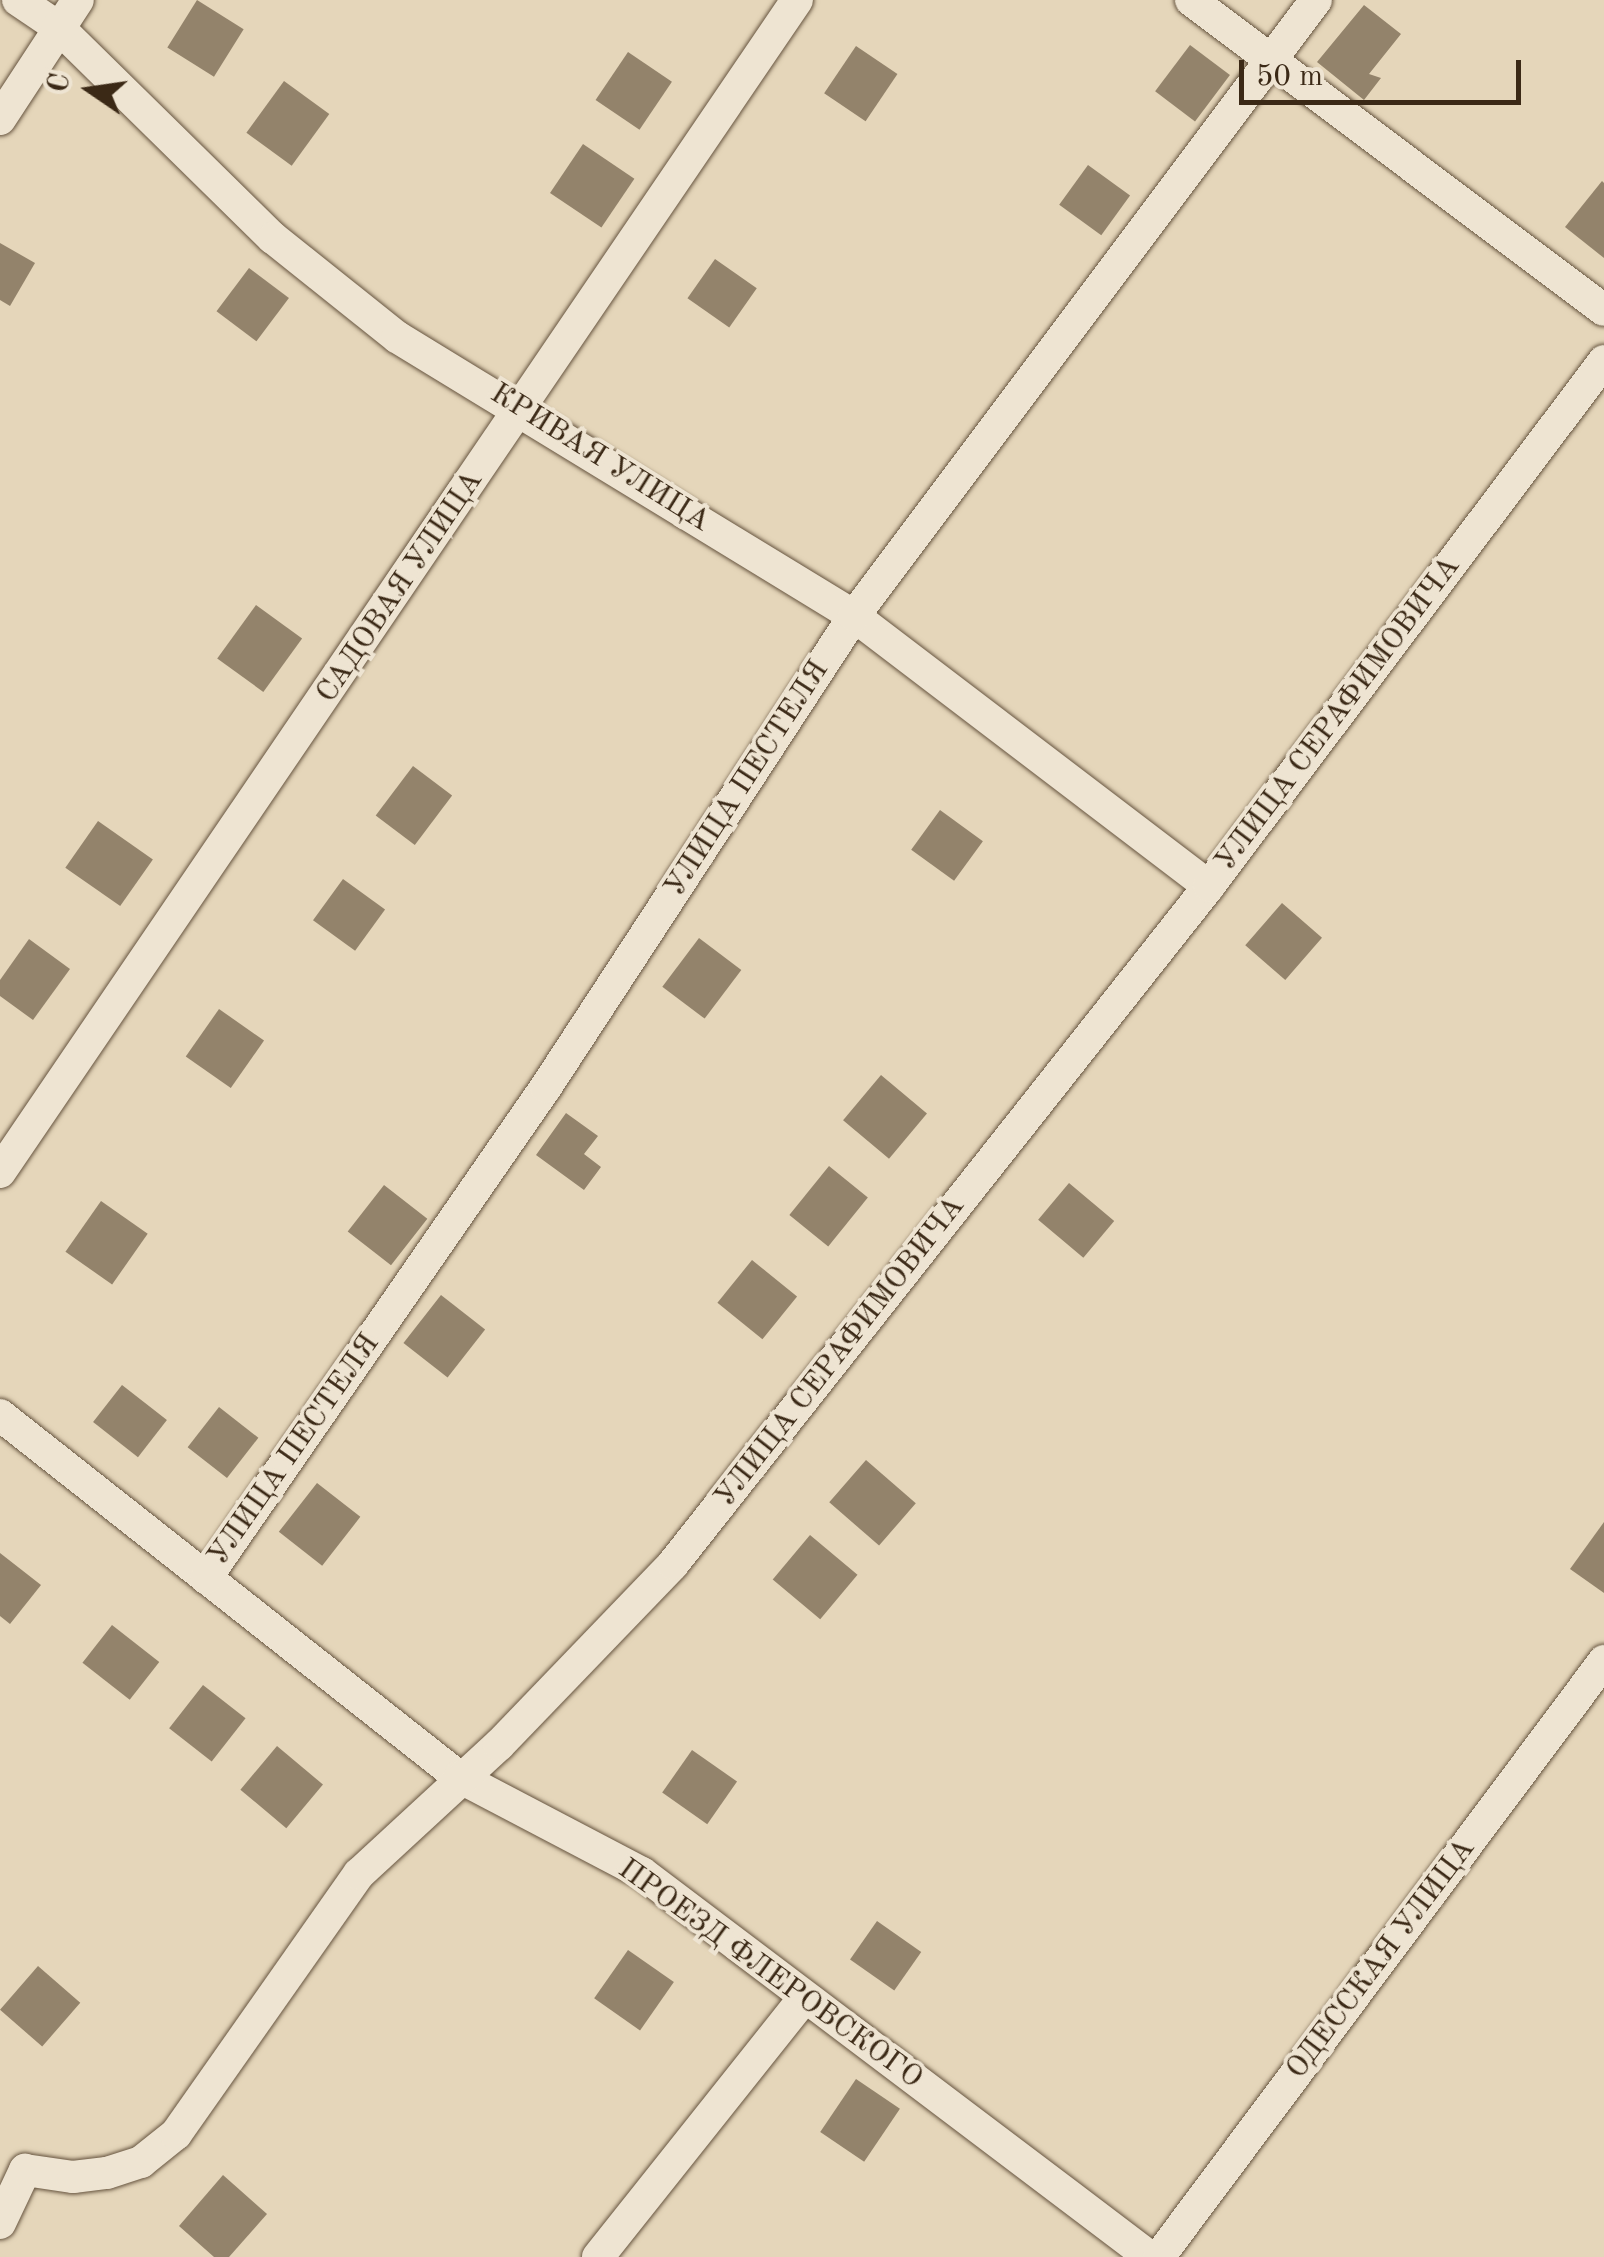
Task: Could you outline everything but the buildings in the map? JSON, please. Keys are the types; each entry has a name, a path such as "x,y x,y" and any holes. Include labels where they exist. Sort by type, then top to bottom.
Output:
{"street":[{"name":"КРИВАЯ УЛИЦА","path":"18,0 58,27 273,238 398,337 522,409 854,616 1208,886"},
{"path":"0,119 78,0"},
{"name":"САДОВАЯ УЛИЦА","path":"0,1172 797,0"},
{"path":"1190,0 1266,63 1604,310"},
{"name":"УЛИЦА ПЕСТЕЛЯ","path":"206,1578 546,1087 854,616 1316,0"},
{"name":"УЛИЦА СЕРАФИМОВИЧА","path":"0,2223 13,2160 72,2178 107,2173 140,2162 176,2134 359,1874 458,1778 499,1745 673,1564 1208,886 1604,361"},
{"name":"ПРОЕЗД ФЛЕРОВСКОГО","path":"0,1415 458,1778 642,1872 1150,2257"},
{"name":"ОДЕССКАЯ УЛИЦА","path":"1159,2257 1604,1660"},
{"path":"598,2257 804,1998"}]}
